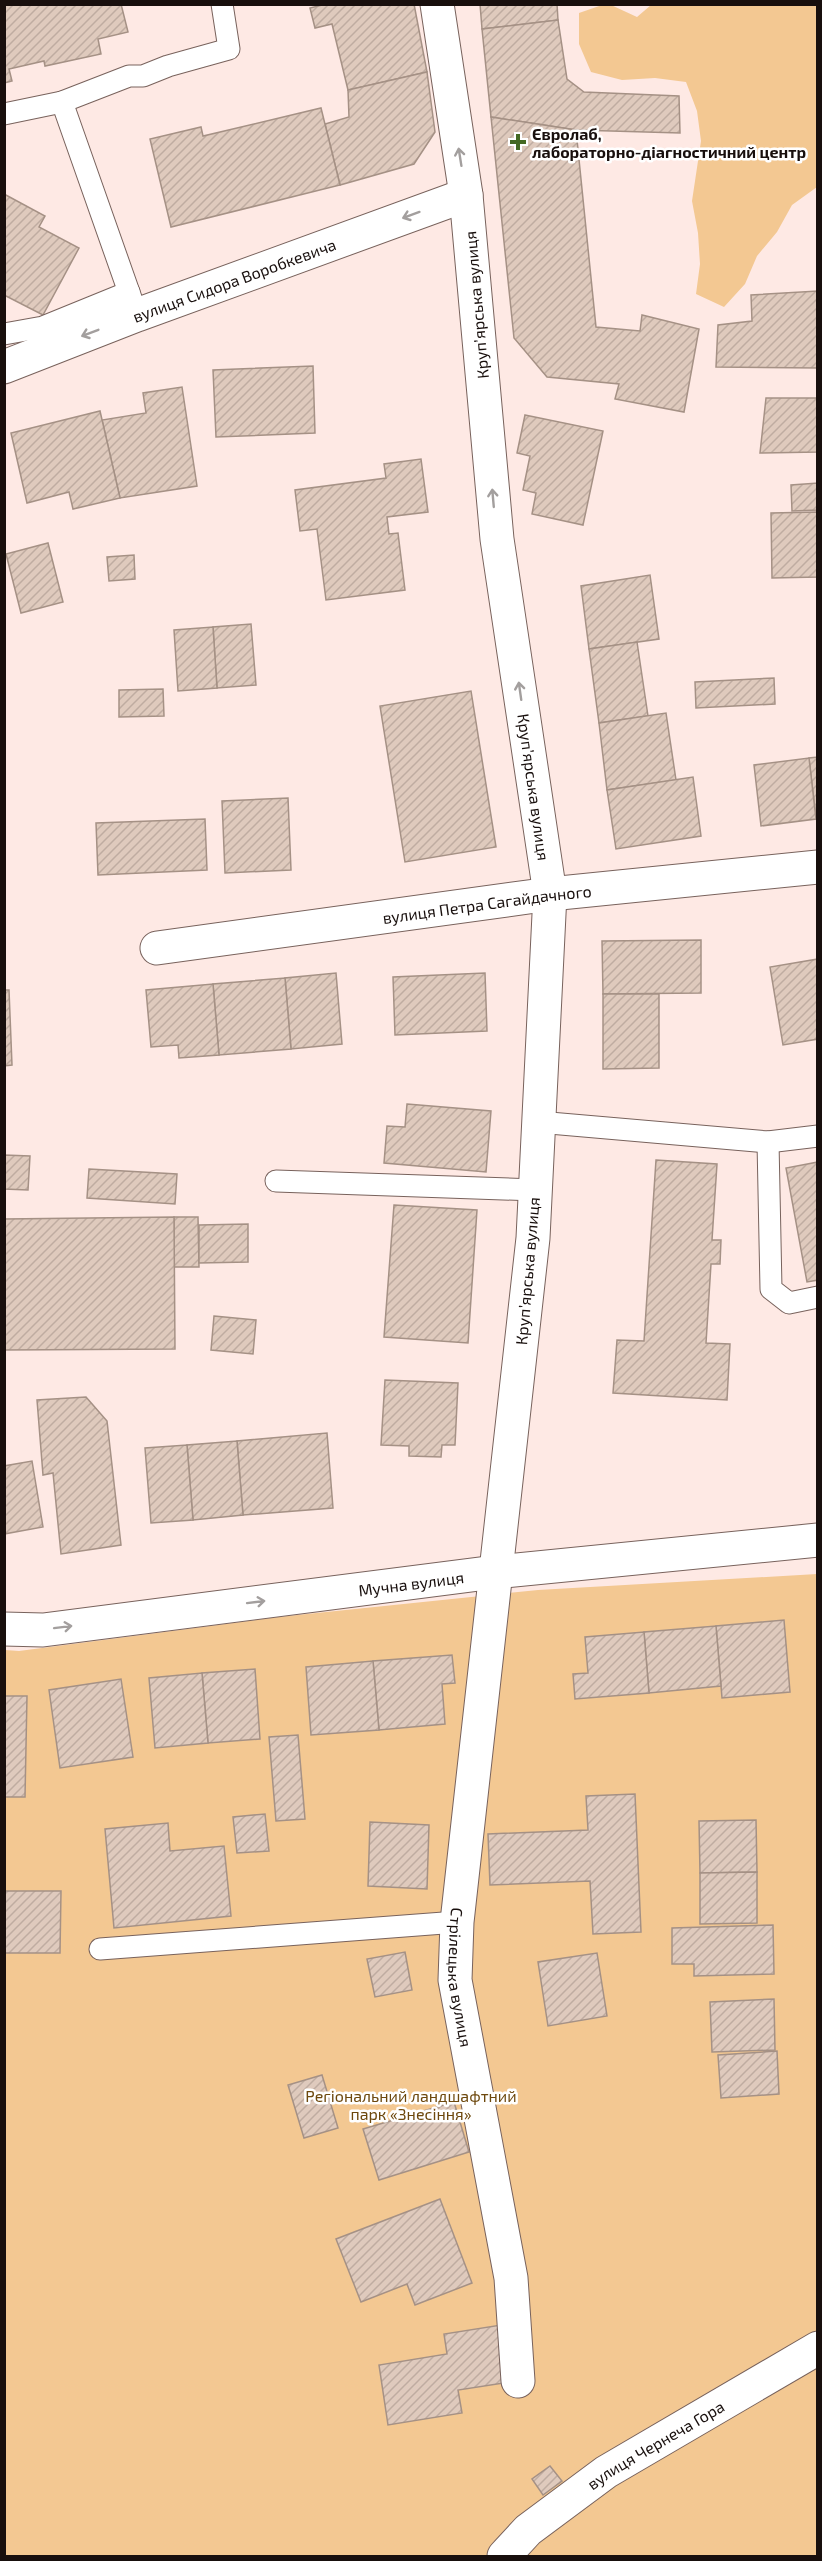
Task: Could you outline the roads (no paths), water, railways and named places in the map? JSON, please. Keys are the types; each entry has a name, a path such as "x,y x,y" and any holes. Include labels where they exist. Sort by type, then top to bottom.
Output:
{"street":[{"name":"Крупʼярська вулиця","path":"437,4 466,195 497,538 550,894 532,1238 495,1572"},
{"name":"вулиця Сидора Воробкевича","path":"4,367 133,303 466,195"},
{"name":"вулиця Петра Сагайдачного","path":"157,948 550,894 818,867"},
{"name":"Мучна вулиця","path":"4,1629 44,1630 495,1572 818,1540"},
{"name":"Стрілецька вулиця","path":"495,1572 457,1922 455,1980 511,2278 518,2381"},
{"name":"вулиця Чернеча Гора","path":"504,2556 528,2530 606,2472 818,2348"}],"lane":[{"path":"4,114 62,102 129,76 143,76 168,66 229,49 222,4"},
{"path":"4,334 44,327 133,303 62,102"},
{"path":"538,1122 768,1142 818,1136"},
{"path":"768,1142 771,1289 789,1303 818,1297"},
{"path":"276,1181 535,1190"},
{"path":"100,1949 457,1922"}],"place":[{"name":"Євролаб, лабораторно-діагностичний центр","path":"518,142"}],"park label":[{"name":"Регіональний ландшафтний парк «Знесіння»","path":"411,2104"}]}
